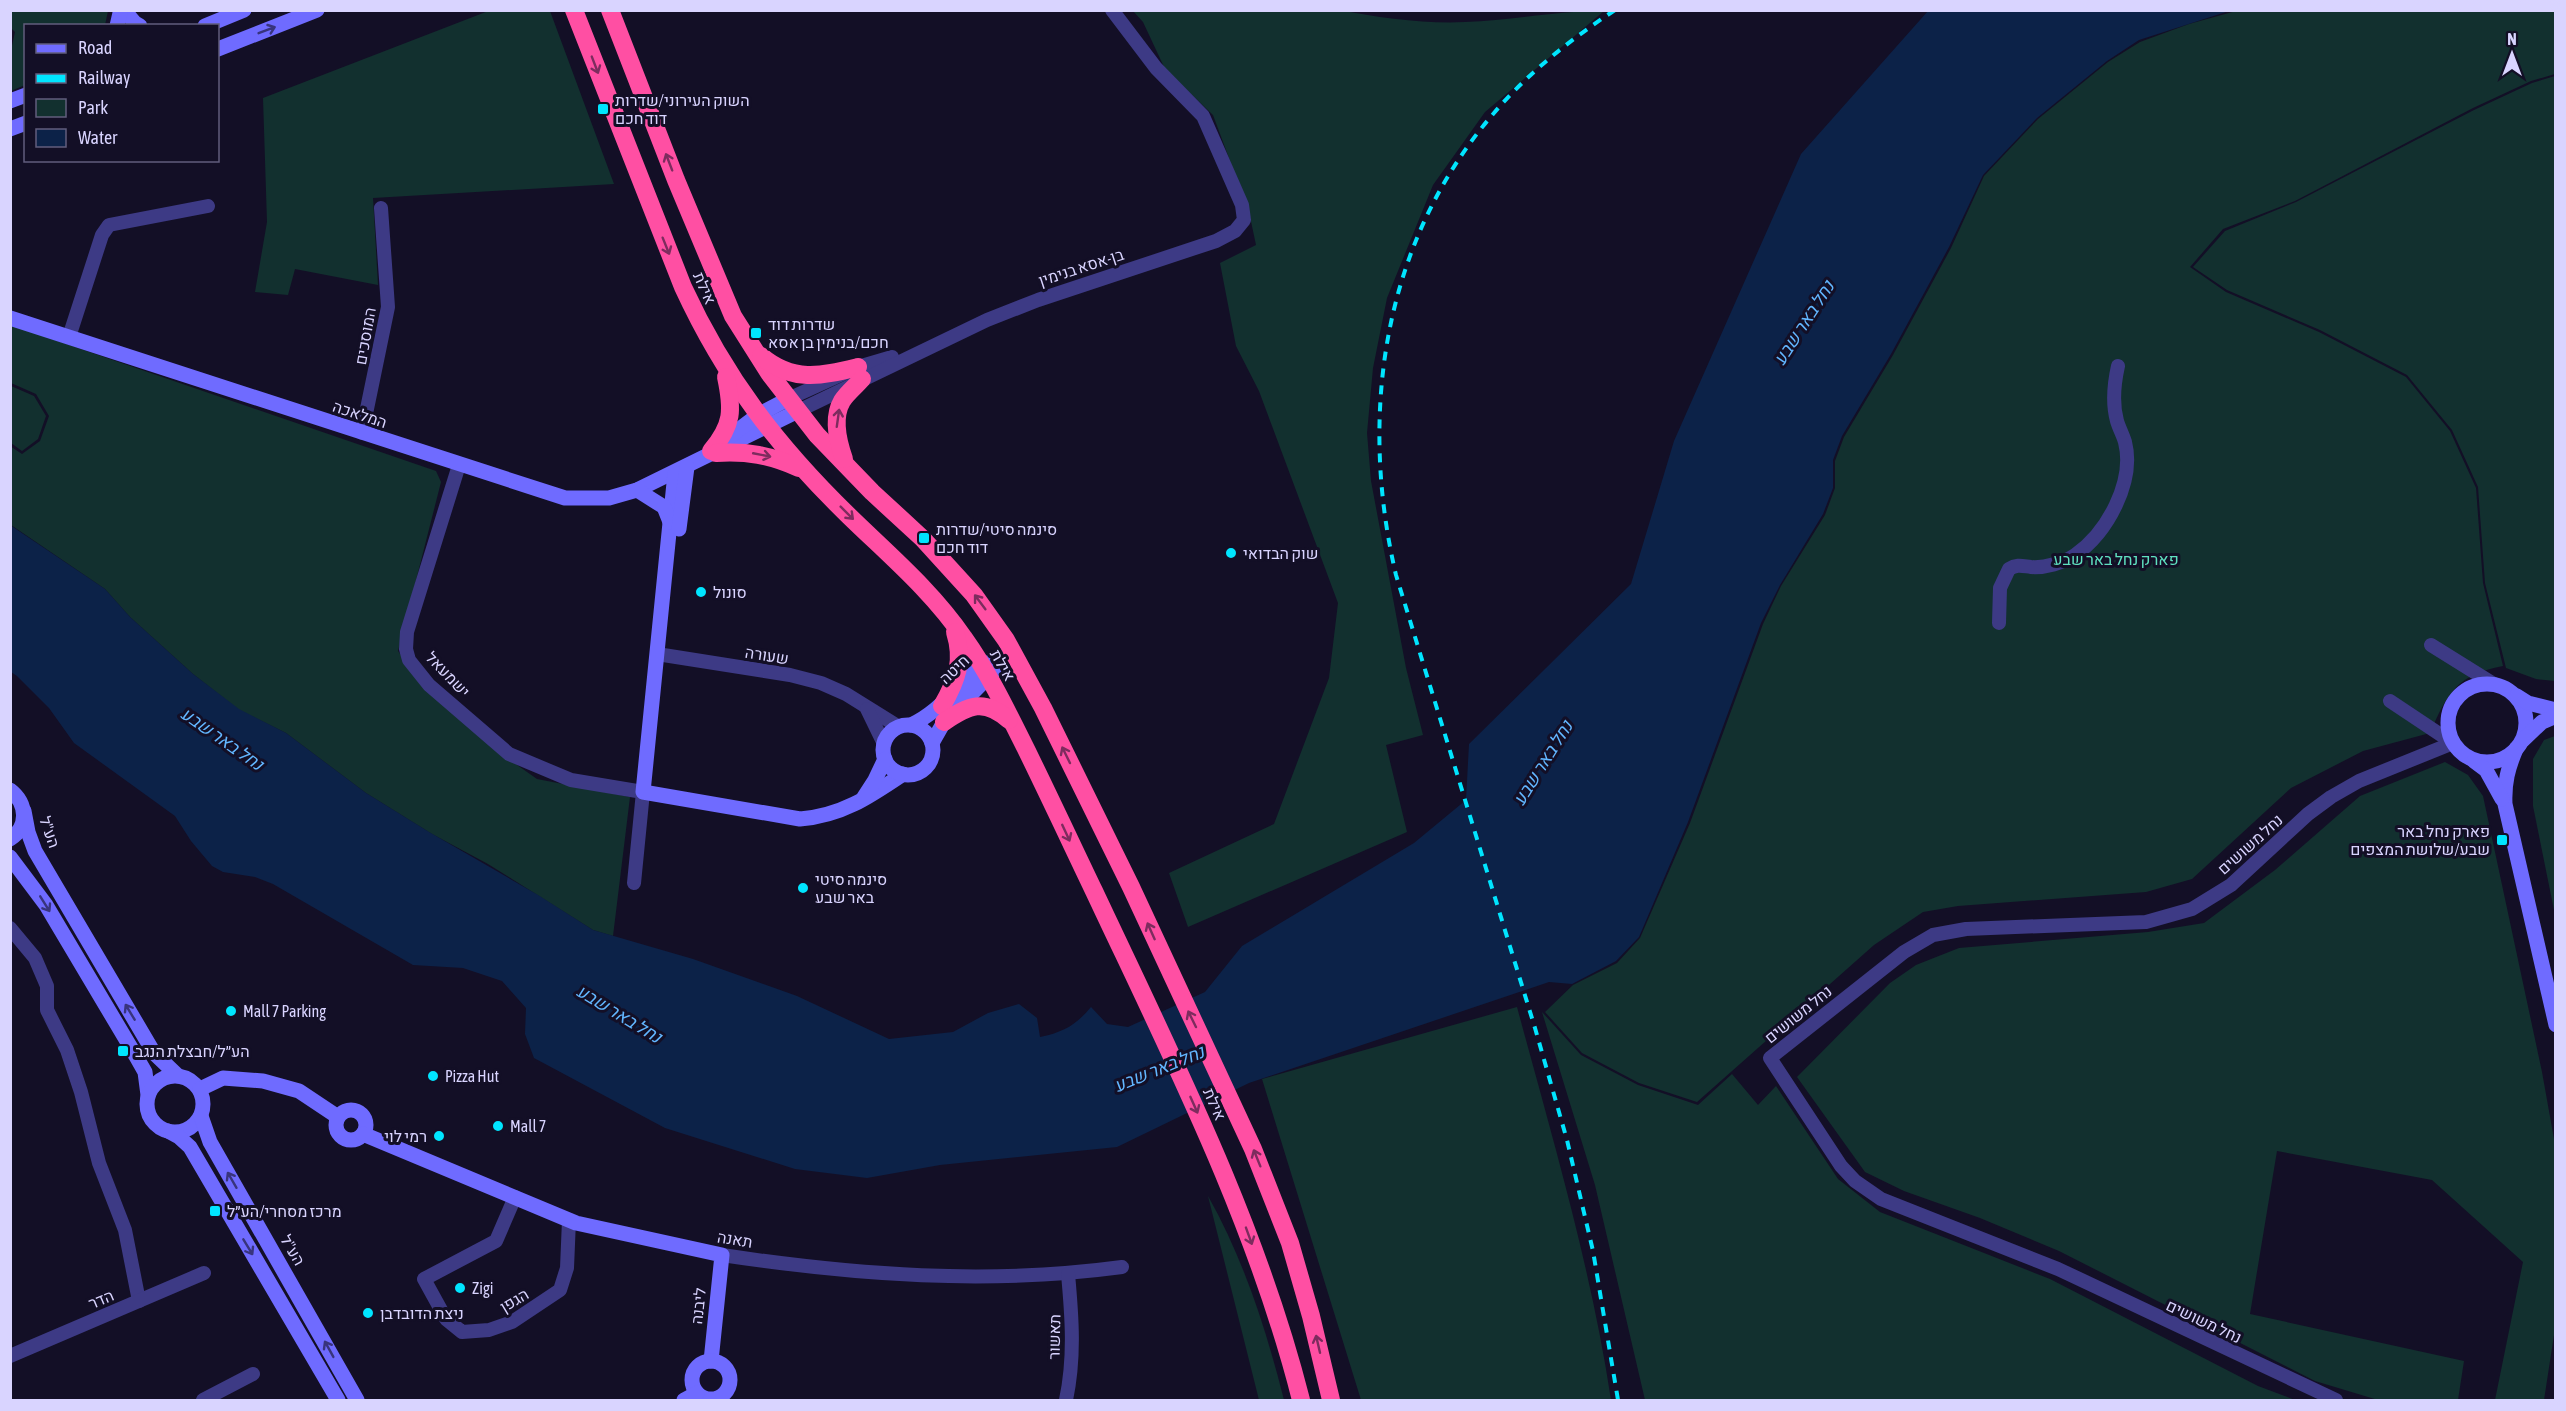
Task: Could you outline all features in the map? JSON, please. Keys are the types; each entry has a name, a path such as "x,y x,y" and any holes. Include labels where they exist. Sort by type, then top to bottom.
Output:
{"highway":[{"name":"אילת","path":"573,10 682,287 703,332 724,367 763,421 806,471 900,562 948,616 986,672 1013,723 1153,1013 1211,1143 1266,1284 1301,1401"},
{"name":"אילת","path":"610,10 713,274 733,316 753,349 793,405 845,464 923,539 974,595 1012,651 1043,708 1131,887 1245,1129 1290,1243 1311,1316 1331,1401"},
{"path":"753,349 770,363 803,376 860,373"},
{"path":"697,461 725,431 730,414 731,402 724,367"},
{"path":"845,464 837,441 837,423 841,402 860,373"},
{"path":"697,461 737,452 770,456 806,471"},
{"path":"943,714 960,664 960,649 948,616"},
{"path":"943,714 973,706 987,706 999,711 1013,723"}],"street":[{"path":"210,24 244,10"},
{"path":"219,49 317,10"},
{"name":"בן-אסא בנימין","path":"763,421 860,373 1038,300 1216,241 1235,231 1244,220 1242,205 1203,116 1156,68 1112,10"},
{"path":"121,17 137,24"},
{"path":"69,337 102,235 109,225 208,206"},
{"name":"המוסכים","path":"362,433 388,308 381,208"},
{"name":"המלאכה","path":"10,318 565,498 609,498 637,490 697,461 763,421"},
{"path":"1999,623 2000,588 2009,569 2019,565 2032,567 2054,564 2073,556 2089,544 2112,511 2120,492 2127,458 2126,444 2117,421 2114,400 2118,366"},
{"path":"661,655 670,522 697,461"},
{"path":"634,883 650,718 697,461"},
{"name":"ישמעאל","path":"459,465 407,632 406,649 409,660 429,685 509,754 571,780 643,792"},
{"path":"637,490 664,507 670,522"},
{"path":"2432,645 2528,703 2556,710"},
{"name":"חיטה","path":"643,792 800,819 819,817 853,807 903,774 915,774 927,767 933,756 932,743 943,714 986,672 1012,651"},
{"name":"שעורה","path":"661,655 790,675 821,683 905,726"},
{"path":"2453,743 2448,731 2447,719 2450,707 2457,696 2468,688 2492,683"},
{"path":"2515,694 2526,717 2526,730 2507,769 2504,786 2505,804 2556,1025"},
{"path":"2390,701 2453,743 2462,753 2486,770 2505,804"},
{"path":"853,807 868,793 885,759 884,744 866,707"},
{"name":"חיטה","path":"884,744 890,733 943,714"},
{"path":"2474,760 2496,761 2519,746 2542,722 2556,716"},
{"path":"905,726 927,733 932,743"},
{"name":"נחל משושים","path":"2336,1401 2058,1269 1874,1195 1855,1181 1834,1157 1770,1058 1904,952 1933,935 1966,929 2129,924 2166,918 2192,909 2231,885 2308,814 2331,797 2359,781 2453,743"},
{"path":"885,759 892,769 903,774"},
{"path":"10,790 18,797 24,811 20,830 10,839"},
{"name":"הע\"ל","path":"24,811 35,851 154,1053 177,1075"},
{"path":"10,857 46,905 145,1072 147,1104 153,1121 179,1137 189,1147 338,1401"},
{"path":"10,928 35,958 47,986 47,1010 68,1050 99,1163 122,1219 139,1301"},
{"path":"148,1095 159,1080 177,1075 186,1077 200,1089 204,1098 201,1116 191,1128 176,1132 168,1131"},
{"name":"תאנה","path":"200,1089 223,1078 263,1081 299,1091 338,1117 349,1110 362,1114 366,1126 363,1134 569,1220 628,1236 722,1255 788,1265 896,1275 1006,1277 1068,1274 1122,1267"},
{"name":"הע\"ל","path":"201,1116 210,1142 357,1401"},
{"name":"הגפן","path":"515,1197 496,1241 424,1279 446,1319 462,1332 489,1330 512,1322 560,1290 567,1268 569,1220"},
{"name":"ליבנה","path":"711,1361 722,1255"},
{"name":"הדר","path":"10,1356 204,1273"},
{"name":"תאשור","path":"1066,1401 1072,1360 1072,1319 1068,1274"},
{"path":"711,1361 722,1365 729,1374 729,1386 723,1398 691,1397 693,1374 702,1363 711,1361"},
{"path":"202,1401 253,1374"}],"green space":[{"path":"11,10 108,10 105,24 24,24 24,85 11,91 11,50 15,32 11,28"},
{"path":"491,10 550,11 614,184 373,198 378,285 295,269 288,295 255,292 267,222 263,98"},
{"path":"1340,10 1370,16 1435,22 1483,21 1569,12 1604,11 1485,112 1433,185 1387,298 1373,368 1367,433 1371,481 1406,668 1423,735 1386,745 1407,832 1188,927 1169,873 1274,824 1329,678 1338,603 1259,391 1236,346 1220,263 1256,245 1249,212 1213,115 1165,69 1143,22 1133,11"},
{"name":"פארק נחל באר שבע","path":"2236,11 2555,11 2555,74 2531,81 2473,108 2295,201 2223,229 2190,267 2226,292 2319,332 2406,377 2450,431 2476,488 2483,583 2503,666 2475,674 2464,680 2449,696 2430,733 2363,751 2291,788 2192,879 2146,892 1958,906 1923,912 1874,945 1697,1102 1639,1083 1582,1053 1545,1012 1573,985 1617,963 1640,938 1690,823 1763,624 1781,586 1825,515 1835,488 1835,461 1844,437 1893,355 1951,248 1984,176 2038,119 2108,62 2140,42 2189,24"},
{"path":"2556,76 2555,681 2536,679 2506,668 2485,583 2478,487 2452,430 2407,375 2320,330 2227,290 2193,267 2225,231 2296,202 2474,110 2532,83"},
{"path":"11,325 436,471 441,482 398,651 430,694 510,760 537,779 630,797 613,936 593,930 488,864 432,834 366,793 286,733 239,710 193,674 130,617 105,589 11,525 10,446 22,454 40,441 49,416 36,394 11,383"},
{"path":"11,386 34,396 46,416 38,439 22,451 11,443"},
{"path":"2555,736 2555,915 2533,806 2533,759 2544,740"},
{"path":"2445,762 2468,775 2483,796 2542,1072 2554,1139 2556,1322 2544,1400 2495,1400 2523,1262 2432,1180 2277,1151 2250,1314 2464,1361 2458,1400 2378,1400 2315,1381 2059,1251 1980,1218 1904,1191 1865,1172 1797,1077 1890,983 1916,965 1959,948 2148,932 2204,923 2275,870 2360,796"},
{"path":"1517,1007 1582,1251 1611,1400 1361,1400 1262,1079"},
{"path":"1542,1012 1581,1055 1638,1085 1698,1105 1732,1074 1758,1105 1776,1086 1838,1179 1880,1212 2050,1279 2258,1386 2295,1400 1645,1400 1595,1185"},
{"path":"1208,1196 1233,1245 1253,1295 1284,1400 1259,1400"}],"water":[{"name":"נחל באר שבע","path":"1928,11 2229,11 2139,40 2107,61 2037,118 1983,175 1949,247 1891,354 1842,436 1833,460 1833,488 1823,514 1780,585 1761,623 1688,822 1639,937 1616,961 1572,984 1549,982 1249,1083 1117,1147 940,1165 867,1178 795,1169 665,1128 534,1058 525,1034 526,1008 502,981 463,968 413,965 273,884 255,877 223,872 212,866 191,841 175,816 74,743 49,708 11,672 10,525 105,589 130,617 193,674 239,709 286,733 366,793 593,930 693,959 797,996 889,1039 953,1032 988,1013 1019,1004 1037,1018 1040,1037 1069,1027 1091,1007 1107,1024 1128,1027 1205,992 1242,946 1414,843 1466,800 1469,744 1631,584 1674,441 1801,154"}],"railway":[{"path":"1615,10 1551,57 1507,98 1456,163 1427,217 1404,273 1389,332 1381,392 1380,453 1385,514 1396,575 1535,1028 1567,1140 1593,1251 1618,1400"}],"place":[{"name":"השוק העירוני/שדרות דוד חכם","path":"603,109"},
{"name":"שדרות דוד חכם/בנימין בן אסא","path":"756,333"},
{"name":"סינמה סיטי/שדרות דוד חכם","path":"924,538"},
{"name":"שוק הבדואי","path":"1231,553"},
{"name":"סונול","path":"701,592"},
{"name":"פארק נחל באר שבע/שלושת המצפים","path":"2502,840"},
{"name":"סינמה סיטי באר שבע","path":"803,888"},
{"name":"Mall 7 Parking","path":"231,1011"},
{"name":"הע״ל/חבצלת הנגב","path":"123,1051"},
{"name":"Pizza Hut","path":"433,1076"},
{"name":"Mall 7","path":"498,1126"},
{"name":"רמי לוי","path":"439,1136"},
{"name":"מרכז מסחרי/הע״ל","path":"215,1211"},
{"name":"Zigi","path":"460,1288"},
{"name":"ניצת הדובדבן","path":"368,1313"}]}
